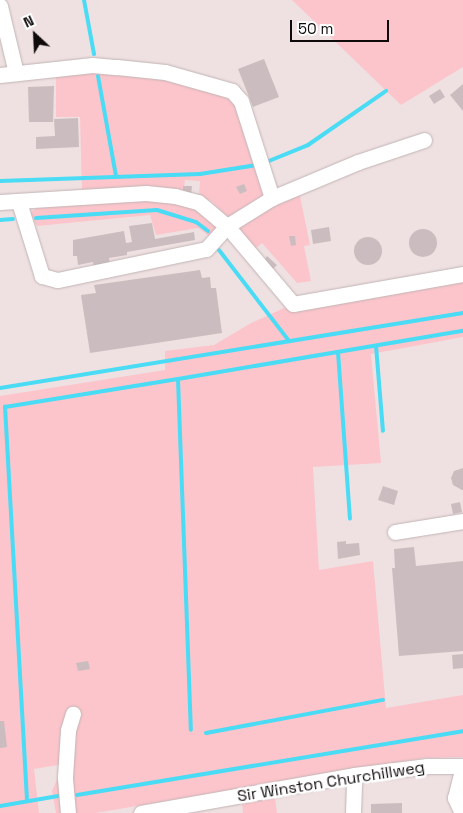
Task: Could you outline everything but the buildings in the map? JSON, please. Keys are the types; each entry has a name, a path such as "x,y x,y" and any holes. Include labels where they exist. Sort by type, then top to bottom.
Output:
{"street":[{"path":"0,6 16,73"},
{"path":"0,75 92,65 165,72 203,80 232,90 241,102 272,198"},
{"path":"19,202 42,276 57,280 206,249 227,226 272,198 358,162 424,140"},
{"path":"0,202 146,193 175,196 198,202 227,226 293,304 463,274"},
{"path":"395,532 463,521"},
{"path":"68,813 65,777 68,730 73,714"},
{"name":"Sir Winston Churchillweg","path":"141,813 354,775 427,766 463,766"},
{"path":"462,813 455,798 463,766"},
{"path":"353,813 354,775"}],"shaded area":[{"path":"292,0 463,0 463,67 401,105"},
{"path":"117,69 231,92 270,197 231,220 211,201 199,196 200,181 185,180 183,192 82,192 80,117 56,117 56,72"},
{"path":"299,191 310,245 304,246 311,281 297,283 262,243 256,248 235,225"},
{"path":"130,200 169,201 194,207 214,220 217,228 209,236 198,228 156,235 150,215 37,226 30,213 40,205"},
{"path":"463,280 463,337 371,354 381,463 313,467 319,570 373,561 386,708 463,695 463,757 424,758 95,813 56,813 52,791 64,764 34,769 39,813 0,813 0,396 165,370 165,351 214,345 251,323 284,308 339,303"},
{"path":"275,798 277,813 243,813 242,803"}],"waterway":[{"path":"84,0 94,54"},
{"path":"98,76 116,176"},
{"path":"264,163 308,145 386,91"},
{"path":"0,181 200,174 257,165"},
{"path":"36,218 157,210 196,222 208,231"},
{"path":"0,220 13,219"},
{"path":"219,250 289,341"},
{"path":"0,388 463,313"},
{"path":"178,379 463,331"},
{"path":"376,346 383,431"},
{"path":"338,352 350,519"},
{"path":"27,800 5,407 178,379 191,730"},
{"path":"206,733 383,700"},
{"path":"77,795 463,731"},
{"path":"0,806 58,796"}]}
